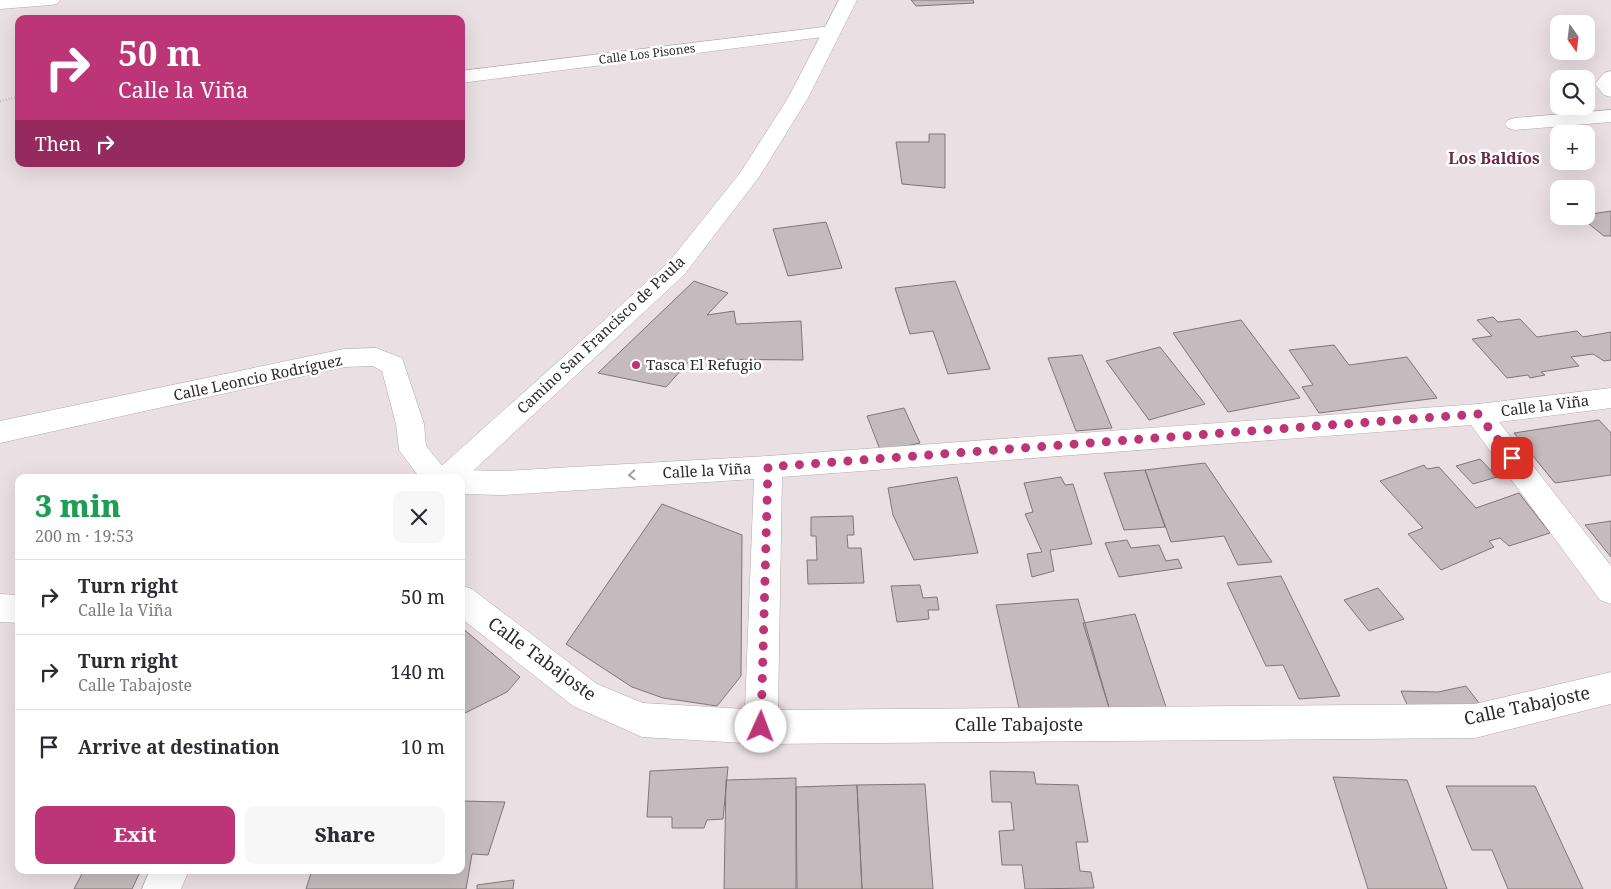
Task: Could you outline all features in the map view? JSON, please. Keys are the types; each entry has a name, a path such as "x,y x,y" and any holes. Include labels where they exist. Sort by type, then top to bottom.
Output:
{"street":[{"path":"0,4 51,0"},
{"name":"Camino San Francisco de Paula","path":"451,474 676,269 748,177 798,98 848,0"},
{"name":"Calle Los Pisones","path":"465,77 832,31"},
{"path":"1611,76 1604,84 1611,91"},
{"path":"1514,124 1611,116"},
{"name":"Calle Leoncio Rodríguez","path":"0,432 344,358 376,358 393,365 410,424 413,450 434,474"},
{"name":"Calle la Viña","path":"465,482 502,483 768,467 1478,414 1611,398"},
{"path":"1478,414 1611,590"},
{"path":"761,727 768,467"},
{"name":"Calle Tabajoste","path":"465,602 585,695 642,720 761,727 1475,721 1611,688"},
{"path":"0,608 15,609"},
{"path":"161,889 168,874"}],"path":[{"path":"0,101 15,98"}],"building":[{"path":"911,0 973,0 974,3 916,6"},
{"path":"929,134 945,134 945,188 902,184 896,142 929,142"},
{"path":"1611,211 1611,236 1604,236 1590,225 1595,225 1595,214"},
{"path":"826,222 842,268 788,276 773,229"},
{"path":"694,281 728,293 707,315 734,311 736,324 801,321 803,360 691,359 666,387 598,373"},
{"path":"955,281 990,369 948,374 933,331 910,334 895,288"},
{"path":"1493,317 1498,322 1520,319 1537,337 1577,331 1583,337 1611,332 1611,360 1604,361 1593,354 1571,357 1579,366 1541,372 1545,375 1530,378 1528,375 1507,378 1472,339 1492,336 1477,320"},
{"path":"1241,320 1300,398 1228,412 1173,333"},
{"path":"1334,345 1349,365 1407,357 1437,398 1319,413 1302,387 1313,385 1289,350"},
{"path":"1160,347 1205,404 1149,420 1106,361"},
{"path":"1082,355 1112,428 1076,431 1048,358"},
{"path":"904,408 920,443 881,452 867,416"},
{"path":"1599,420 1611,433 1611,475 1555,483 1514,433"},
{"path":"1480,459 1497,477 1473,484 1456,466"},
{"path":"1205,463 1272,562 1238,565 1224,536 1171,542 1145,470"},
{"path":"1424,465 1427,469 1439,467 1476,508 1519,493 1550,533 1509,546 1500,538 1489,541 1494,547 1441,570 1408,534 1423,528 1380,481"},
{"path":"1145,470 1165,527 1124,530 1104,473"},
{"path":"957,477 978,553 914,560 893,515 888,488"},
{"path":"1061,477 1065,485 1073,484 1092,544 1050,550 1054,571 1032,577 1027,554 1042,552 1025,514 1033,512 1024,483"},
{"path":"662,504 742,535 741,676 717,706 663,698 632,687 566,644"},
{"path":"853,516 854,535 847,535 848,548 861,548 864,583 808,584 807,560 817,560 816,536 811,536 811,517"},
{"path":"1611,521 1611,557 1585,525"},
{"path":"1127,540 1131,548 1159,545 1166,561 1178,559 1182,568 1119,577 1105,543"},
{"path":"1281,576 1340,696 1299,699 1283,665 1266,666 1227,583"},
{"path":"920,585 923,598 937,597 939,610 928,610 929,619 897,622 891,586"},
{"path":"1378,588 1404,619 1369,631 1344,600"},
{"path":"1078,599 1110,711 1021,717 996,605"},
{"path":"1135,614 1168,713 1110,711 1083,623"},
{"path":"465,630 520,677 507,692 465,713"},
{"path":"1466,686 1489,716 1412,716 1401,691 1438,692"},
{"path":"728,767 723,819 707,820 704,828 672,828 672,817 647,817 650,771"},
{"path":"990,771 1034,772 1036,784 1078,785 1088,842 1076,842 1080,871 1091,872 1094,888 1025,889 1022,865 1002,865 999,831 1014,830 1011,802 992,802"},
{"path":"1333,777 1407,780 1447,889 1368,889"},
{"path":"796,778 796,889 724,889 726,780"},
{"path":"925,784 933,889 862,889 857,785"},
{"path":"857,785 862,889 797,889 796,787"},
{"path":"1446,786 1535,786 1583,889 1508,889 1492,850 1472,850"},
{"path":"465,801 505,802 488,855 472,854 466,889 306,889 311,874 465,874"},
{"path":"82,874 139,874 132,889 74,889"},
{"path":"514,880 513,889 477,889 477,885"}],"place":[{"name":"Tasca El Refugio","path":"636,365"}],"district":[{"name":"Los Baldíos","path":"1494,158"}],"route":[{"path":"761,727 768,467 1478,414 1512,458"}]}
